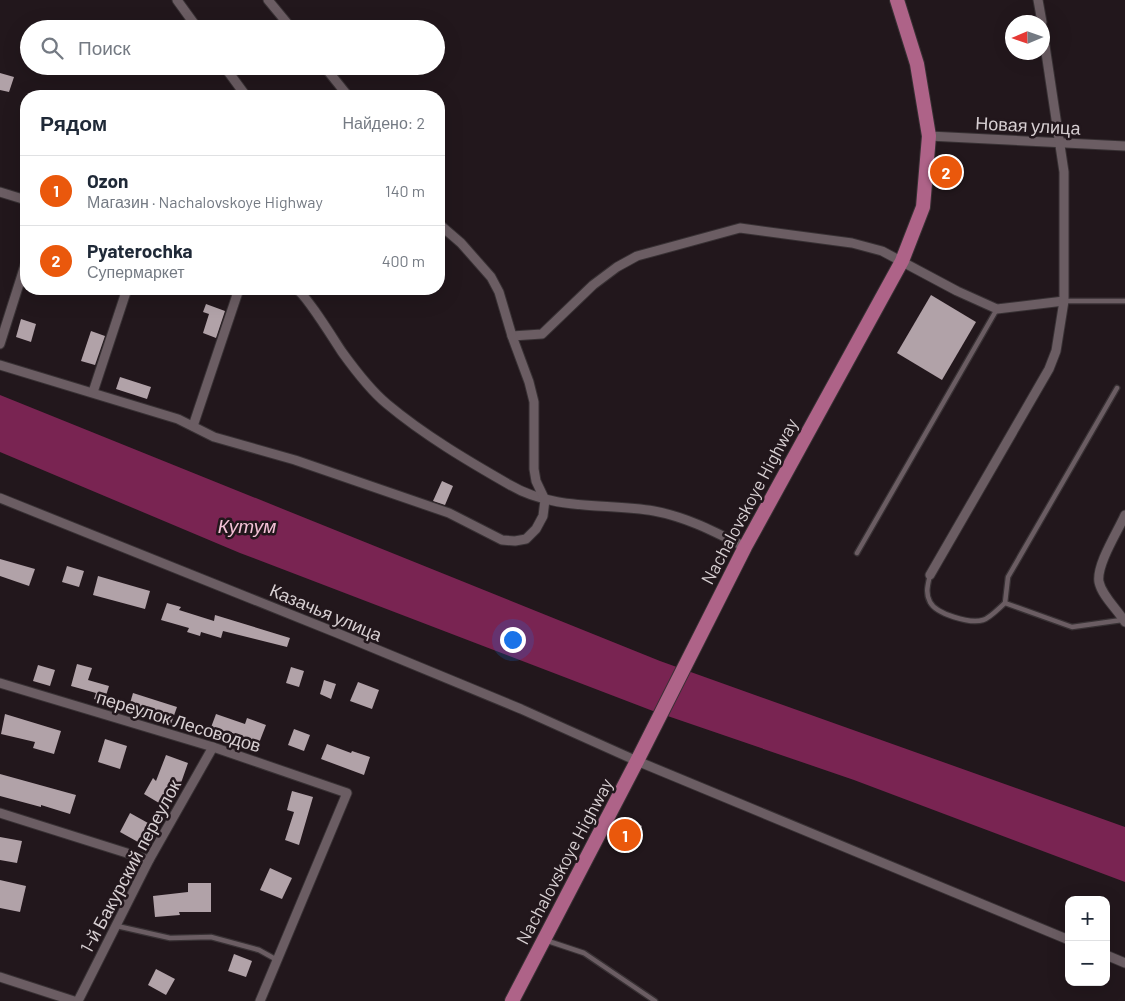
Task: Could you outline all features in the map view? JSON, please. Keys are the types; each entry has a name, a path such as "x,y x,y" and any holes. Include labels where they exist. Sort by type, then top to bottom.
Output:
{"main road":[{"name":"Nachalovskoye Highway","path":"512,1001 637,761 744,547 902,261 922,206 929,136 917,64 897,0"}],"street":[{"path":"177,0 191,20"},
{"path":"268,0 285,20"},
{"path":"1038,0 1040,15"},
{"path":"930,575 1049,369 1056,351 1064,301 1064,172 1048,60"},
{"path":"231,75 242,90"},
{"path":"331,75 343,90"},
{"name":"Новая улица","path":"929,136 1125,146"},
{"path":"0,192 20,198"},
{"path":"512,336 542,334 593,285 617,267 637,256 740,228 852,243 882,251 957,291 997,309 1064,301"},
{"path":"0,365 178,418 214,438 295,460 449,513 502,540 515,541 526,538 536,529 543,516 545,500 536,481 534,469 534,402 499,292 491,277 461,243 445,229"},
{"path":"0,344 20,281"},
{"path":"93,392 125,295"},
{"path":"193,426 237,295"},
{"path":"302,295 354,368 386,403 432,438 512,487 545,500 569,504 652,511 679,516 744,547"},
{"name":"Казачья улица","path":"0,498 337,633 520,709 637,761 1065,938"},
{"path":"1124,621 1103,592 1099,582 1100,568 1125,516"},
{"name":"переулок Лесоводов","path":"0,682 213,747 346,793 278,960"},
{"name":"1-й Бакурский переулок","path":"76,1001 117,926 149,860 213,747"},
{"path":"0,813 149,860"},
{"path":"1110,957 1125,963"},
{"path":"260,1001 278,960"},
{"path":"0,978 76,1001"}],"lane":[{"path":"1064,301 1125,301"},
{"path":"857,553 997,309"},
{"path":"930,575 927,590 930,602 943,614 964,619 983,620 1005,603 1008,578 1117,388"},
{"path":"1005,603 1072,627 1124,621"},
{"path":"117,926 170,938 211,937 259,950 278,960"},
{"path":"544,940 584,953 655,1001"}],"water":[{"name":"Кутум","path":"0,395 660,661 1125,827 1125,882 854,780 653,711 240,553 0,452"}],"building":[{"path":"0,73 14,77 9,92 0,90"},
{"path":"931,295 976,322 942,380 897,353"},
{"path":"206,304 225,311 216,338 203,333 209,314 203,312"},
{"path":"21,319 36,324 31,342 16,337"},
{"path":"91,331 105,336 95,365 81,361"},
{"path":"120,377 151,387 147,399 116,389"},
{"path":"442,481 453,486 445,505 433,501"},
{"path":"0,559 35,569 29,586 0,576"},
{"path":"67,566 84,571 79,587 62,582"},
{"path":"98,576 150,591 145,609 93,595"},
{"path":"167,603 181,607 179,610 214,621 215,615 290,638 287,647 223,631 221,638 201,632 200,636 187,632 189,628 161,620"},
{"path":"77,664 92,668 88,680 109,686 104,702 94,699 96,693 71,686"},
{"path":"38,665 55,670 50,686 33,681"},
{"path":"291,667 304,671 299,687 286,683"},
{"path":"324,680 336,684 331,699 320,694"},
{"path":"358,682 379,690 372,709 350,701"},
{"path":"133,693 177,707 171,724 128,710"},
{"path":"5,714 61,731 54,754 33,748 35,742 1,734"},
{"path":"216,714 245,724 247,718 266,725 259,743 227,731 225,736 210,730"},
{"path":"294,729 310,735 304,751 288,745"},
{"path":"105,739 127,746 120,769 98,762"},
{"path":"327,744 351,753 352,751 370,757 364,775 321,759"},
{"path":"166,755 188,763 181,783 177,782 164,806 144,794 153,778 156,781"},
{"path":"0,774 76,795 70,814 0,796"},
{"path":"292,791 313,797 299,845 285,840 294,812 287,810"},
{"path":"130,813 148,823 138,842 120,832"},
{"path":"626,818 642,826 629,853 613,845"},
{"path":"0,837 22,841 17,863 0,860"},
{"path":"270,868 292,878 282,899 260,890"},
{"path":"0,880 26,886 20,912 0,908"},
{"path":"188,883 211,883 211,912 179,912 180,915 155,917 153,896 188,892"},
{"path":"234,954 252,961 246,977 228,971"},
{"path":"156,969 175,979 166,995 148,985"}],"place":[{"name":"Pyaterochka","path":"946,172"},
{"name":"Ozon","path":"625,835"}]}
